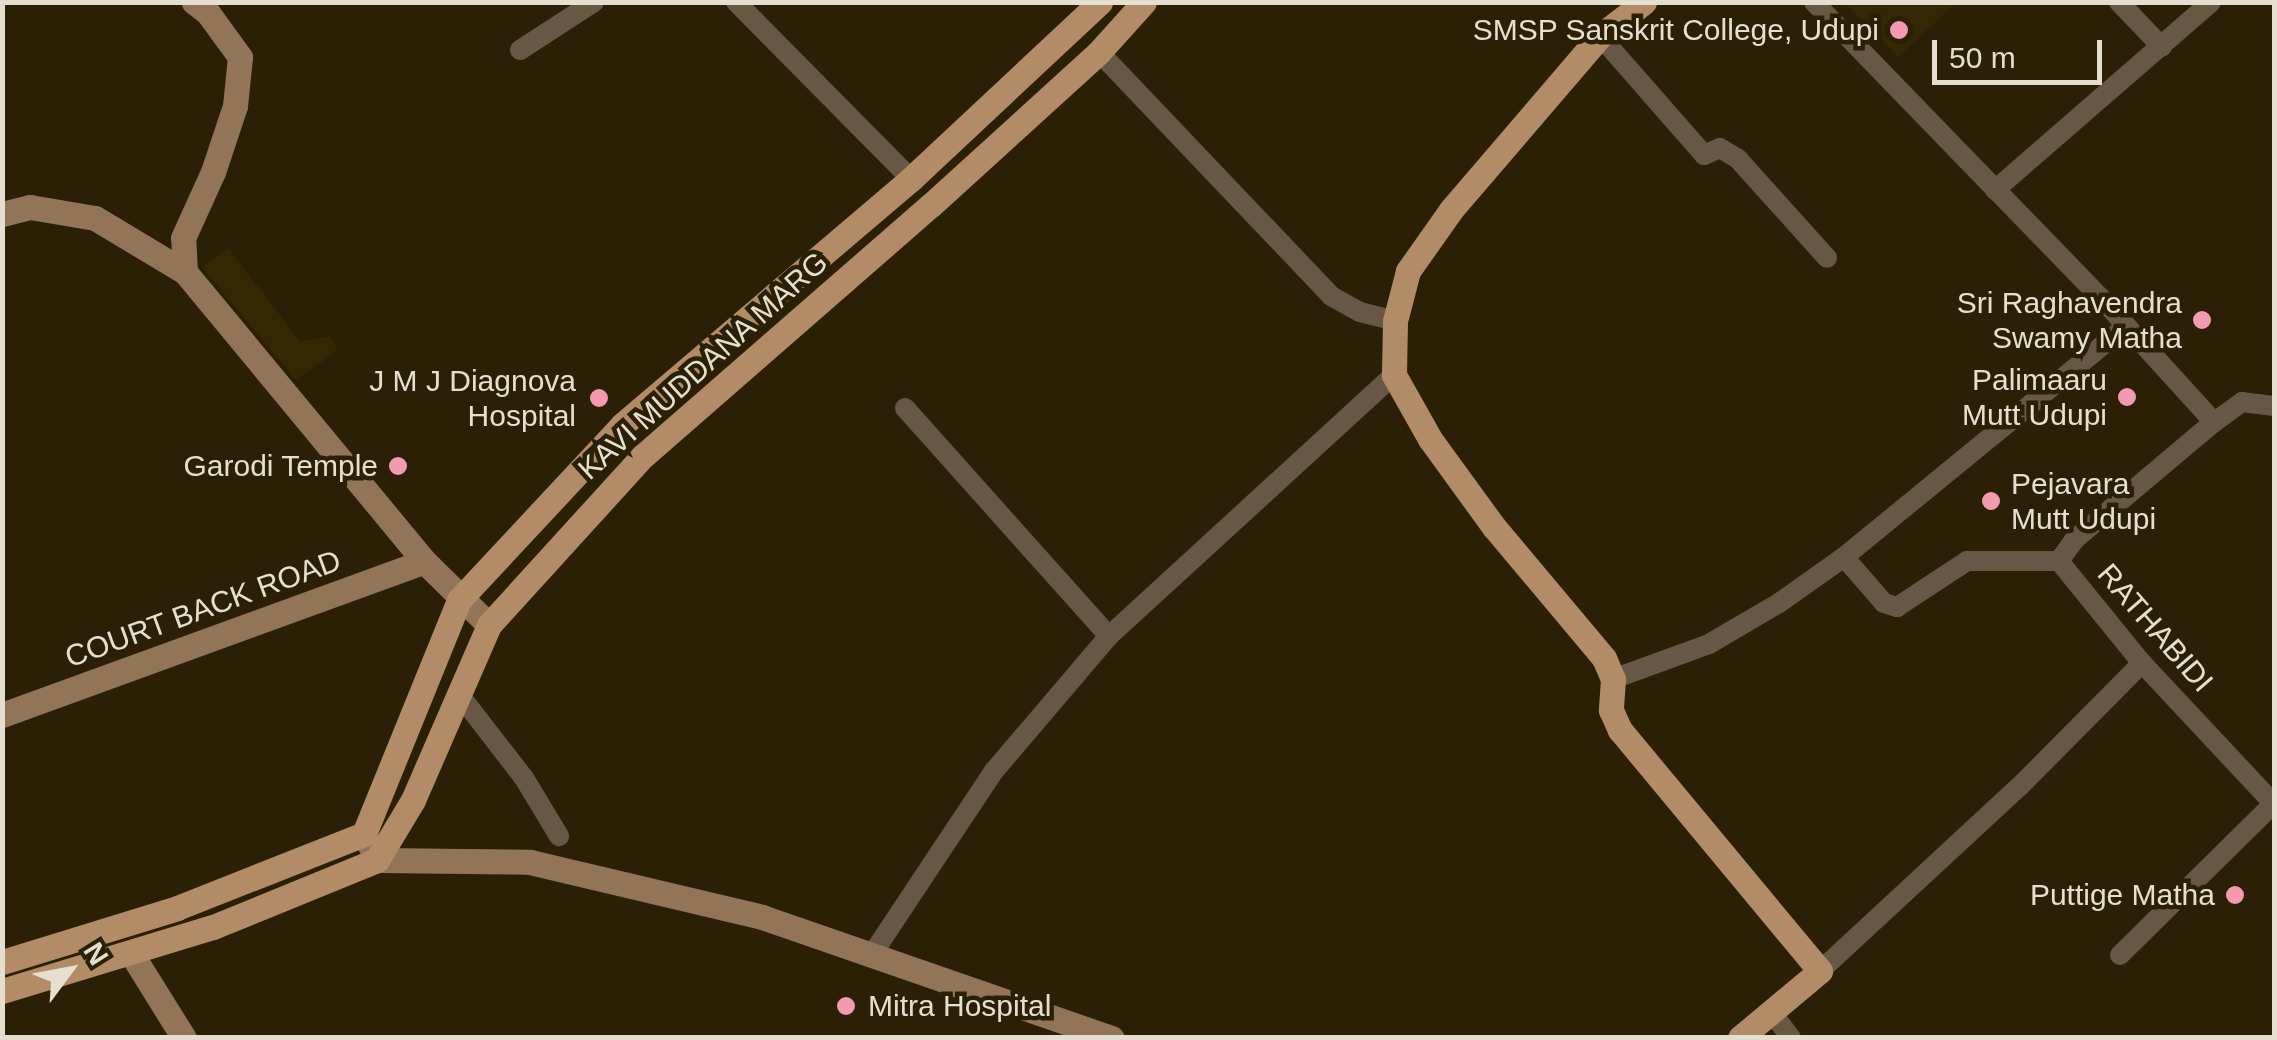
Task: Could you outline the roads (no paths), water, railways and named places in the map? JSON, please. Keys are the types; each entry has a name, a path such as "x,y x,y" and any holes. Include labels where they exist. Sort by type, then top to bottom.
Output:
{"main road":[{"name":"KAVI MUDDANA MARG","path":"364,834 459,600 622,425 911,179 1100,2"},
{"name":"KAVI MUDDANA MARG","path":"377,860 413,800 489,625 643,456 1099,52 1144,2"},
{"path":"1644,2 1600,36 1452,210 1408,271 1395,321 1394,375 1430,439 1494,527 1604,658 1612,679 1610,710 1620,730 1820,972 1740,1038"},
{"path":"2,962 177,908 364,834"},
{"path":"2,991 213,927 377,860"}],"street":[{"path":"185,272 183,238 214,172 236,106 240,57 208,13 194,2"},
{"path":"520,50 594,2"},
{"path":"736,2 911,179"},
{"path":"1814,2 2214,422"},
{"path":"2119,2 2162,48"},
{"path":"1995,190 2211,2"},
{"path":"1600,36 1704,154 1720,148 1738,159 1827,258"},
{"path":"1099,52 1330,296 1360,312 1395,321"},
{"path":"2,214 30,207 95,218 185,272 424,561 459,600 489,625"},
{"path":"1612,679 1709,644 1780,602 1844,557 2125,327"},
{"path":"873,953 994,771 1108,636 1394,375"},
{"name":"RATHABIDI","path":"2274,406 2242,402 2214,422 2075,539 2059,561 2142,662 2274,803"},
{"path":"905,408 1108,636"},
{"path":"1844,557 1884,603 1897,607 1967,561 2059,561"},
{"name":"COURT BACK ROAD","path":"2,715 424,561"},
{"path":"1820,972 2019,787 2142,662"},
{"path":"459,694 524,778 559,836"},
{"path":"2120,955 2274,803"},
{"path":"364,834 377,860 530,862 762,918 1112,1038"},
{"path":"131,953 184,1038"},
{"path":"1773,1014 1791,1038"}],"place":[{"name":"SMSP Sanskrit College, Udupi","path":"1899,30"},
{"name":"Sri Raghavendra Swamy Matha","path":"2202,320"},
{"name":"Palimaaru Mutt Udupi","path":"2127,397"},
{"name":"J M J Diagnova Hospital","path":"599,398"},
{"name":"Garodi Temple","path":"398,466"},
{"name":"Pejavara Mutt Udupi","path":"1991,501"},
{"name":"Puttige Matha","path":"2235,895"},
{"name":"Mitra Hospital","path":"846,1006"}]}
